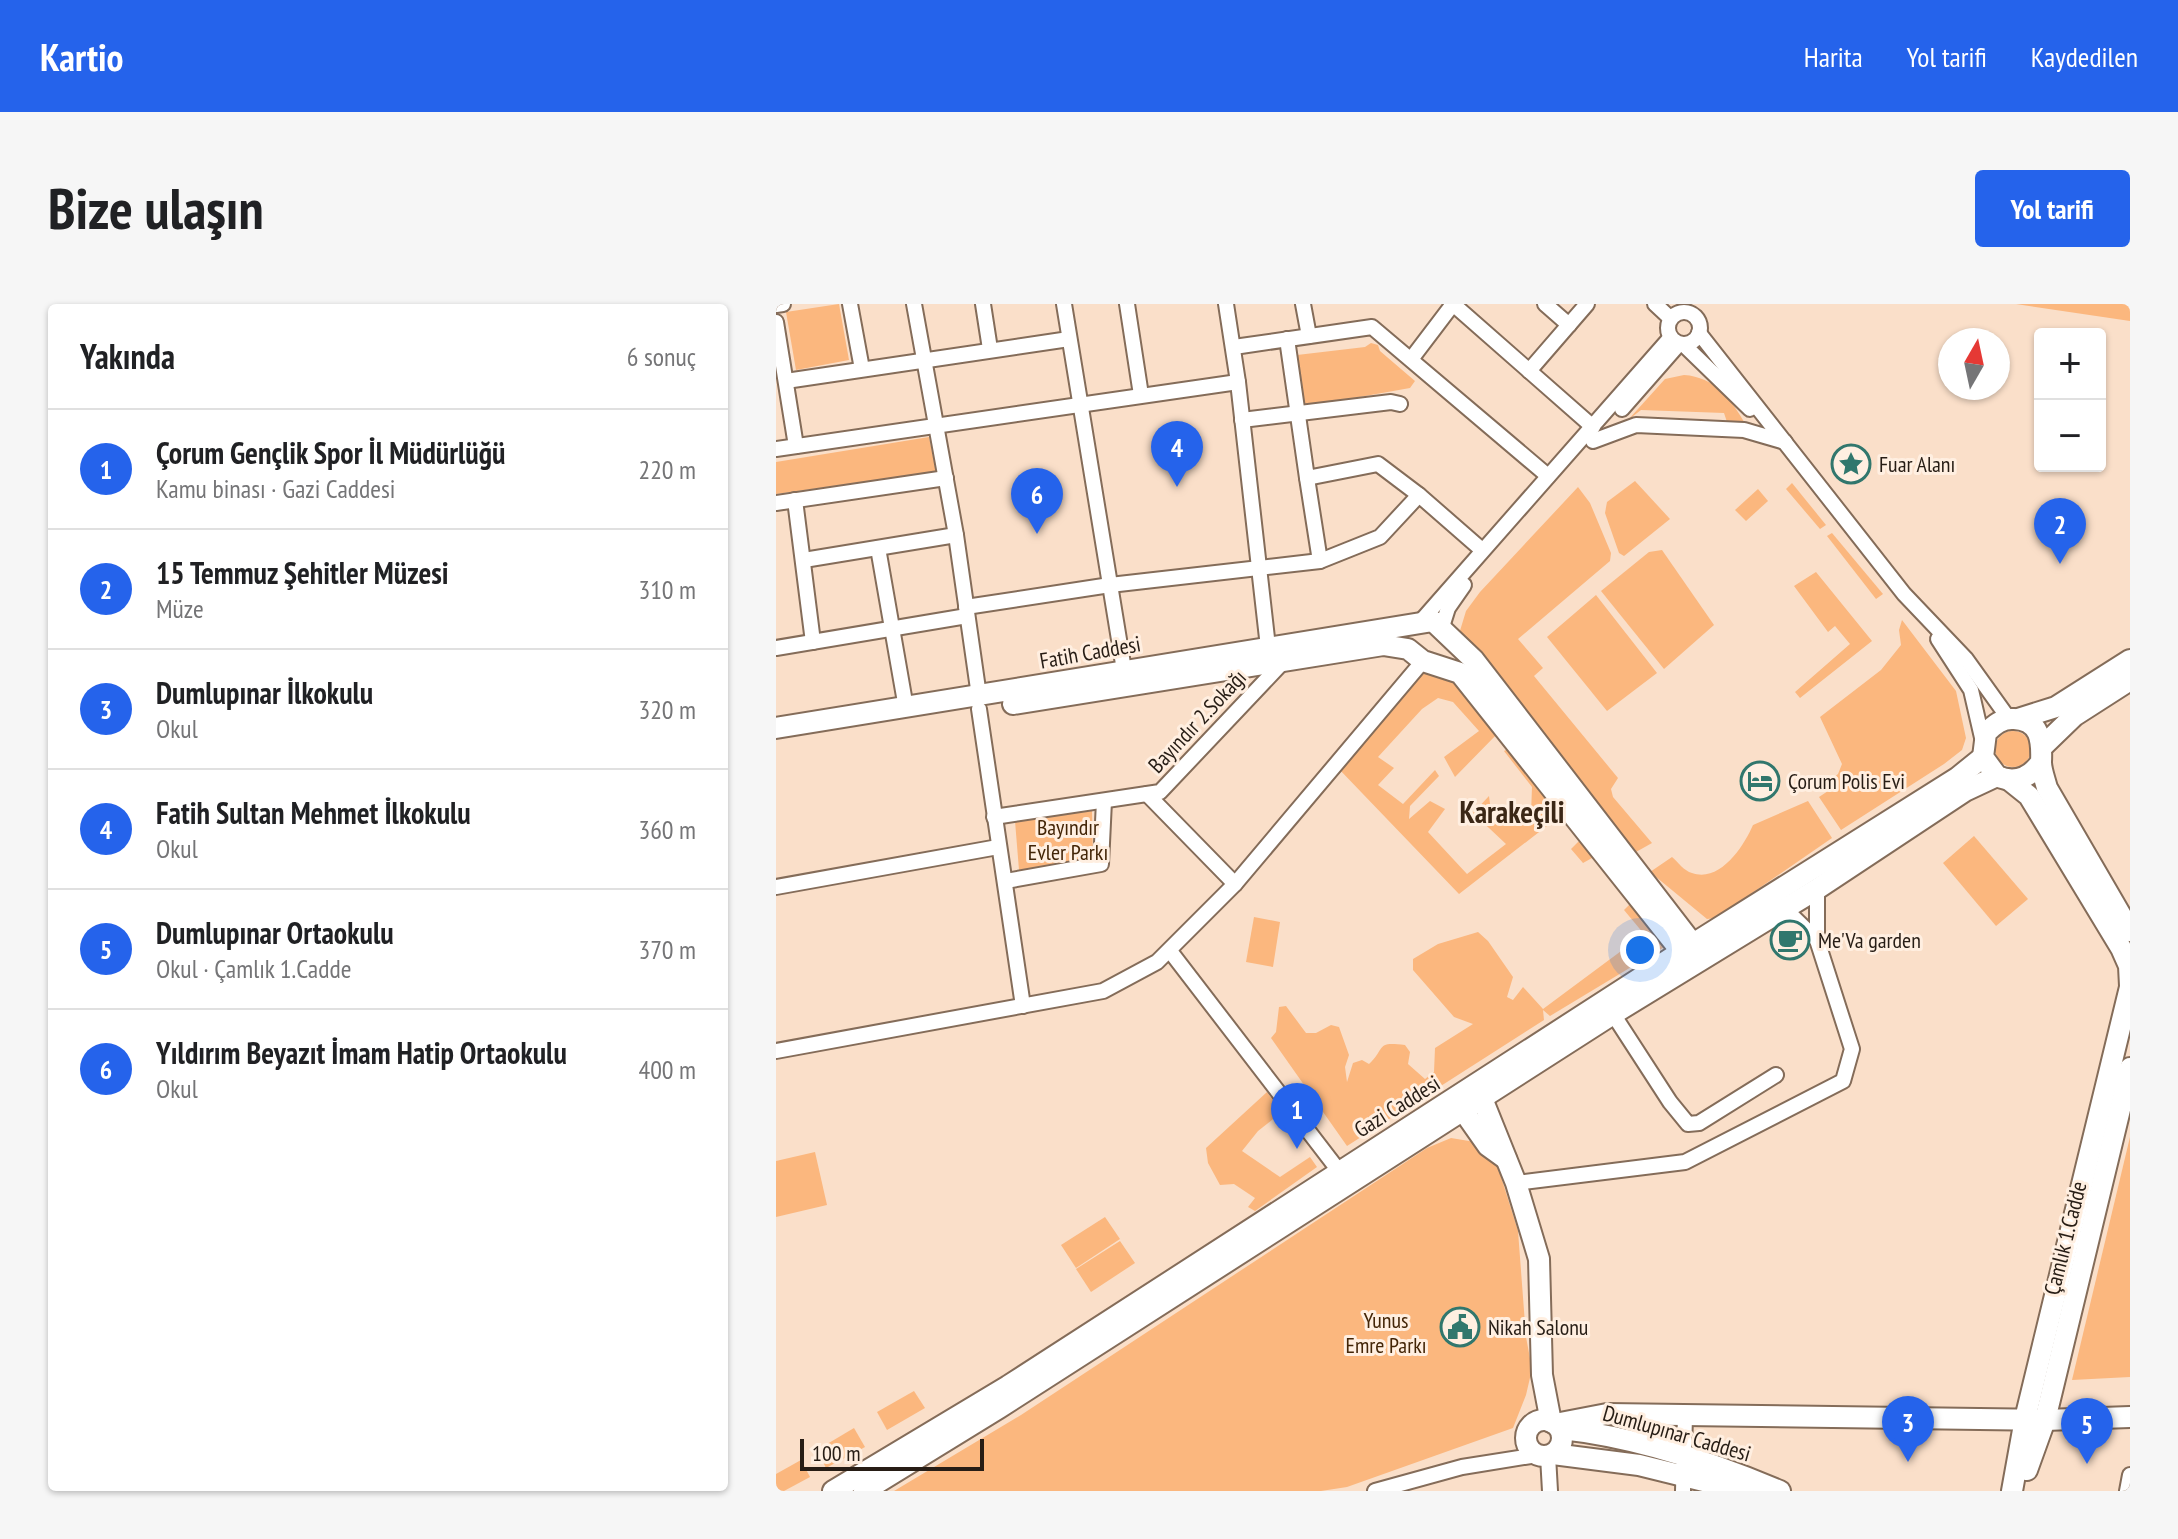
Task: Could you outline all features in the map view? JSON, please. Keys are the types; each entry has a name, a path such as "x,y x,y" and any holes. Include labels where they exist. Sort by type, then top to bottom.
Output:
{"street":[{"path":"776,305 783,304"},
{"path":"850,304 862,369"},
{"path":"914,304 956,535 1023,1006"},
{"path":"983,304 990,349"},
{"path":"1064,304 1124,670"},
{"path":"1127,304 1141,395"},
{"path":"1226,304 1234,347 1268,647"},
{"path":"1303,304 1309,336"},
{"path":"1412,358 1453,304 1529,371 1593,434"},
{"path":"1545,304 1569,325"},
{"path":"1529,371 1587,304"},
{"path":"1655,304 1670,318"},
{"path":"1677,342 1689,344 1699,333 1701,328 1697,309 1678,312 1670,318 1667,328 1677,342 1785,442"},
{"path":"776,322 796,446"},
{"path":"1234,347 1372,327 1548,476"},
{"path":"1699,333 1918,608 1966,659 2013,719 2033,726 2042,754 2047,788 2130,931"},
{"path":"786,381 1069,339"},
{"path":"1287,339 1320,561"},
{"path":"1420,657 1441,657 1447,648 1445,632 1458,591 1677,342"},
{"path":"776,449 1238,382"},
{"path":"1242,420 1391,402 1400,404"},
{"path":"1420,657 1407,635 1548,476 1593,434 1636,425 1744,430 1785,442"},
{"path":"1307,478 1378,464 1482,550"},
{"path":"776,503 946,478"},
{"path":"776,648 892,629 966,611 1110,585 1320,561 1380,537 1419,495"},
{"path":"795,500 813,642"},
{"path":"804,560 956,535"},
{"path":"878,548 906,708"},
{"path":"1918,608 1971,690 1983,749 2003,778 2029,796 2129,966 2130,987 2020,1491"},
{"name":"Fatih Caddesi","path":"776,740 979,703 1124,670 1417,623 1445,632 1474,660 1692,955"},
{"name":"Fatih Caddesi","path":"776,728 906,708 979,703 1282,663 1383,645 1460,673 1692,955"},
{"path":"776,1051 1103,991 1157,962 1235,884 1420,657"},
{"path":"1983,749 1992,726 2056,707 2130,660"},
{"name":"Bayındır 2.Sokağı","path":"994,817 1160,792 1282,663"},
{"path":"2003,778 2028,776 2074,716 2130,680"},
{"name":"Gazi Caddesi","path":"833,1491 1008,1386 1339,1171 1459,1104 1692,955 1957,778 1983,749"},
{"name":"Gazi Caddesi","path":"1481,1090 1613,1014 1692,955 1785,909 1965,791 2003,778"},
{"path":"1147,794 1235,884"},
{"path":"1006,881 1101,864 1104,801"},
{"path":"776,887 998,847"},
{"path":"1516,1183 1685,1162 1843,1081 1852,1049 1817,940 1817,889"},
{"path":"1785,909 1817,940"},
{"path":"1170,951 1339,1171"},
{"path":"1613,1014 1670,1102 1688,1124 1699,1123 1776,1075"},
{"name":"Çamlık 1.Cadde","path":"2035,1419 2130,1068"},
{"path":"1375,1491 1462,1467 1546,1455 1561,1445 1550,1424 1542,1375 1539,1259 1516,1183 1481,1090"},
{"path":"1459,1104 1488,1146"},
{"name":"Gazi Caddesi","path":"864,1491 1444,1124 1459,1104"},
{"path":"1444,1124 1488,1146 1506,1159"},
{"path":"1546,1455 1526,1442 1527,1431 1607,1414 2035,1419 2130,1417"},
{"path":"1684,1474 1685,1416"},
{"path":"2012,1491 2035,1419"},
{"name":"Dumlupınar Caddesi","path":"1550,1424 1587,1431 1684,1474 1731,1470 1780,1491"},
{"path":"1546,1455 1550,1491"},
{"name":"Dumlupınar Caddesi","path":"1546,1455 1684,1474 1744,1491"},
{"path":"2127,1491 2130,1475"}],"green space":[{"path":"839,304 849,360 796,370 786,312"},
{"path":"2016,304 2130,304 2130,321"},
{"path":"1371,343 1378,345 1380,351 1415,381 1410,388 1309,406 1303,403 1297,355 1365,347"},
{"path":"1684,375 1705,380 1721,391 1746,425 1727,422 1724,413 1641,410 1628,420 1665,379"},
{"path":"929,437 936,472 776,494 776,462"},
{"path":"1635,481 1670,519 1624,556 1619,553 1605,513 1607,502"},
{"path":"1792,483 1826,525 1820,529 1786,489"},
{"path":"1578,487 1590,503 1611,553 1610,561 1518,639 1543,668 1534,676 1618,778 1611,789 1613,797 1652,843 1636,852 1459,634 1466,611 1480,592"},
{"path":"1758,489 1768,501 1746,521 1735,510"},
{"path":"1832,533 1883,594 1876,599 1827,536"},
{"path":"1662,550 1714,625 1664,669 1601,591 1649,552"},
{"path":"1816,572 1872,641 1800,698 1795,692 1850,644 1835,626 1828,632 1794,586"},
{"path":"1596,595 1657,673 1607,711 1547,637"},
{"path":"1902,620 1956,691 1966,738 1962,750 1944,764 1841,830 1819,797 1828,791 1824,785 1838,774 1842,764 1820,717 1881,670 1901,645 1899,630"},
{"path":"1427,672 1459,687 1499,732 1455,777 1444,757 1479,731 1453,702 1438,698 1422,709 1378,757 1394,768 1378,785 1403,804 1435,770 1439,776 1410,806 1409,819 1430,801 1445,809 1428,832 1467,874 1506,844 1473,813 1489,796 1492,819 1531,814 1532,787 1504,751 1512,747 1561,815 1459,894 1338,768 1417,674"},
{"path":"2013,731 2026,736 2031,749 2026,762 2013,767 2000,762 1995,749 2000,736"},
{"path":"1808,801 1832,838 1716,918 1707,919 1650,872 1672,857 1689,872 1702,875 1712,873 1730,861 1753,825"},
{"name":"Bayındır Evler Parkı","path":"1092,811 1093,861 1019,870 1015,821"},
{"path":"1974,836 2028,899 1996,926 1943,863"},
{"path":"1581,839 1671,943 1550,1016 1543,1010 1544,1020 1347,1146 1271,1038 1276,1032 1279,1007 1286,1006 1306,1033 1316,1033 1331,1025 1339,1027 1349,1055 1345,1067 1347,1082 1353,1063 1362,1060 1369,1064 1382,1047 1389,1044 1405,1045 1410,1052 1408,1064 1425,1079 1434,1072 1435,1048 1473,1024 1454,1017 1413,970 1413,959 1438,944 1478,932 1513,977 1507,997 1513,1000 1523,987 1543,1009 1644,934 1624,910 1631,903 1592,858 1583,863 1571,849"},
{"path":"1254,917 1280,922 1273,967 1246,962"},
{"path":"1267,1092 1282,1112 1258,1131 1242,1151 1280,1177 1310,1157 1317,1167 1255,1211 1248,1207 1255,1198 1234,1184 1220,1185 1208,1163 1206,1148"},
{"path":"2130,1137 2130,1377 2072,1380"},
{"name":"Yunus Emre Parkı","path":"1451,1138 1475,1142 1497,1164 1518,1231 1526,1337 1532,1369 1513,1428 1347,1487 1321,1491 894,1491 1021,1415 1427,1148"},
{"path":"815,1152 827,1205 776,1217 776,1161"},
{"path":"1105,1217 1120,1239 1076,1268 1061,1245"},
{"path":"1120,1241 1135,1263 1091,1292 1076,1269"},
{"path":"914,1391 925,1408 887,1430 877,1412"},
{"path":"854,1428 865,1447 826,1468 817,1450"},
{"path":"801,1460 810,1477 784,1491 776,1491 776,1474"}],"place":[{"name":"Fuar Alanı","path":"1851,464"},
{"name":"Fatih Sultan Mehmet İlkokulu","path":"1177,487"},
{"name":"Yıldırım Beyazıt İmam Hatip Ortaokulu","path":"1037,534"},
{"name":"15 Temmuz Şehitler Müzesi","path":"2060,564"},
{"name":"Çorum Polis Evi","path":"1760,781"},
{"name":"Me'Va garden","path":"1790,940"},
{"name":"Çorum Gençlik Spor İl Müdürlüğü","path":"1297,1149"},
{"name":"Nikah Salonu","path":"1460,1327"},
{"name":"Dumlupınar İlkokulu","path":"1908,1462"},
{"name":"Dumlupınar Ortaokulu","path":"2087,1464"}],"district":[{"name":"Karakeçili","path":"1512,811"}]}
